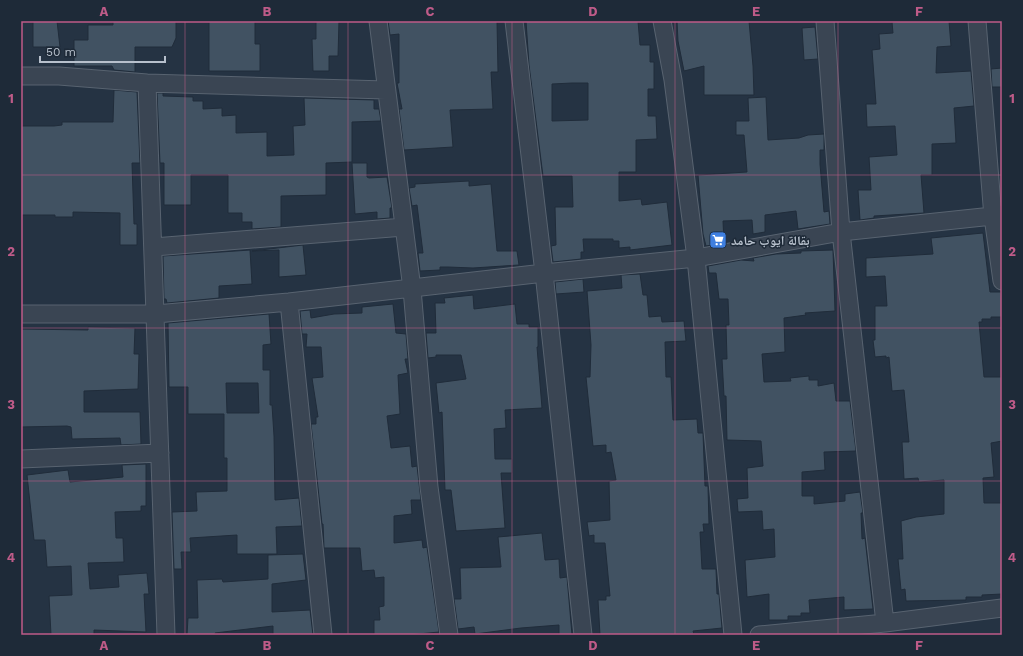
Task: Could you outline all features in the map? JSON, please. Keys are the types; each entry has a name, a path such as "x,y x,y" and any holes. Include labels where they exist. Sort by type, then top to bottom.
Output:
{"street":[{"path":"378,21 412,289 429,487 449,635"},
{"path":"514,21 544,273 583,635"},
{"path":"662,21 673,80 696,258 732,635"},
{"path":"825,21 841,232 885,623"},
{"path":"977,21 998,216 1002,281"},
{"path":"21,76 59,76 147,83 386,90"},
{"path":"147,83 154,247 166,635"},
{"path":"21,314 156,314 289,302 544,273 696,258 841,232 998,216"},
{"path":"154,247 404,227"},
{"path":"289,302 323,635"},
{"path":"21,459 160,453"},
{"path":"759,635 885,623 1002,608"}],"building":[{"path":"33,21 57,21 60,47 33,47"},
{"path":"113,21 176,21 176,38 172,47 135,47 135,72 114,70 112,66 74,66 74,40 88,40 88,25 113,25"},
{"path":"209,21 255,21 255,44 260,44 260,71 209,71"},
{"path":"316,21 339,21 338,56 329,56 329,71 313,71 312,39 316,39"},
{"path":"388,21 497,21 498,72 491,72 493,109 450,110 453,147 404,150 399,109 402,109 397,83 399,83 399,34 390,35"},
{"path":"526,21 638,21 640,45 650,45 650,62 654,62 654,89 648,89 648,116 656,116 657,139 636,140 636,172 619,172 619,201 641,199 642,205 667,202 672,245 630,250 630,247 619,248 619,241 613,241 613,239 583,239 584,252 581,252 581,259 553,262 551,246 556,245 555,207 573,207 572,176 543,176 529,65","holes":["588,83 588,120 552,121 552,84"]},
{"path":"677,21 749,21 754,95 704,95 704,66 684,71 678,41"},
{"path":"949,21 951,46 937,47 936,73 971,71 974,106 954,108 956,143 932,144 932,175 921,175 924,213 874,216 874,218 860,220 858,190 871,190 869,157 897,155 895,126 867,127 866,104 876,104 872,50 880,49 879,34 893,33 892,22"},
{"path":"815,27 818,59 804,60 802,28"},
{"path":"1002,68 1002,87 992,87 991,69"},
{"path":"114,90 137,92 140,163 132,163 134,224 137,224 137,245 120,245 120,213 73,212 73,217 55,217 55,215 21,215 21,126 54,126 62,125 62,122 113,122"},
{"path":"157,93 163,93 163,96 193,97 193,101 203,101 203,109 222,108 222,116 236,115 236,133 267,132 267,156 294,155 293,126 305,125 304,98 374,100 374,109 379,109 381,121 352,122 352,162 326,163 326,195 281,196 281,227 252,229 252,222 242,222 242,213 228,213 228,175 191,175 191,205 164,205 164,163 160,163"},
{"path":"766,97 768,140 799,138 808,135 824,134 824,150 820,150 820,164 824,212 829,211 830,224 798,229 796,211 765,215 765,232 753,234 752,220 723,221 724,243 706,246 703,234 698,175 747,172 744,135 736,135 736,121 749,121 748,98"},
{"path":"352,163 367,163 367,177 369,178 387,177 392,208 390,208 390,218 377,219 377,212 355,214"},
{"path":"469,181 469,186 491,184 497,251 517,251 519,265 473,268 440,267 440,270 420,271 418,253 423,253 417,205 412,206 409,188 415,187 415,184"},
{"path":"983,233 990,292 1001,292 1002,310 1002,317 991,317 991,319 982,319 982,322 979,322 984,377 1002,377 1002,441 991,443 994,477 983,478 984,503 1002,503 1002,594 982,595 982,597 966,597 966,600 906,601 905,589 901,590 898,559 903,559 901,521 916,517 944,514 944,480 919,482 918,478 904,479 902,442 909,442 904,390 892,391 889,357 875,357 873,340 875,340 875,306 887,306 885,276 866,277 866,258 933,254 931,238"},
{"path":"303,245 306,275 279,277 279,250 252,251"},
{"path":"250,250 252,284 219,286 219,298 167,303 166,299 164,299 163,256"},
{"path":"833,250 835,311 805,313 806,315 784,318 785,352 762,354 764,382 791,381 790,378 809,376 809,380 818,380 818,386 834,383 836,401 850,401 856,451 824,452 825,470 802,472 802,496 814,496 814,504 845,501 845,494 860,492 863,513 861,513 862,539 865,538 873,609 844,610 844,597 809,600 810,613 801,613 801,616 788,616 788,620 769,620 769,594 747,597 745,560 775,557 774,529 763,530 762,511 738,512 737,499 748,498 747,468 763,466 761,441 727,440 726,396 724,396 722,359 727,359 726,325 729,325 728,299 719,299 716,273 709,273 708,266 741,260 754,261 753,258 776,254 801,253 801,251"},
{"path":"640,274 643,295 647,295 649,317 661,316 662,322 684,321 686,341 665,342 666,377 671,377 673,420 697,419 698,433 703,433 705,486 708,486 709,524 703,524 704,532 700,532 702,569 716,569 717,594 719,594 722,628 693,631 694,634 600,635 598,600 606,600 606,596 610,596 605,543 594,543 594,535 589,536 587,522 610,520 609,481 616,480 611,452 606,453 606,445 593,446 586,377 590,377 591,345 587,291 622,288 621,275"},
{"path":"583,279 584,292 556,294 555,282"},
{"path":"473,295 474,309 515,304 517,324 529,324 529,327 538,327 537,347 542,408 505,410 506,428 494,429 495,459 512,459 512,473 501,473 505,528 456,531 451,490 445,490 442,412 439,413 436,383 466,379 461,355 436,355 436,357 428,358 426,333 436,333 435,303 445,303 444,298"},
{"path":"393,304 396,333 406,334 408,359 405,359 408,373 398,375 400,414 387,416 391,448 410,446 412,467 417,466 421,500 411,500 412,514 394,516 394,543 422,540 423,548 427,547 439,632 408,635 374,635 374,620 380,620 379,607 384,606 384,577 375,578 374,570 362,571 360,548 324,548 323,524 311,424 316,424 316,417 318,417 312,378 323,377 321,347 306,347 307,334 302,334 300,311 310,310 311,318 334,314 362,313 362,307"},
{"path":"269,314 271,344 263,345 263,370 270,370 270,405 272,405 274,436 275,500 299,498 302,526 276,527 277,554 237,554 237,535 190,538 191,552 181,552 182,569 174,569 172,512 197,511 196,492 227,491 227,458 224,458 224,414 188,414 188,387 169,387 168,323","holes":["226,383 258,383 259,413 227,413"]},
{"path":"88,327 135,328 134,354 139,354 138,389 84,391 84,412 140,412 141,444 121,445 120,438 72,439 71,427 67,426 21,427 21,329 88,330"},
{"path":"146,464 146,506 141,506 141,511 115,512 116,538 123,538 124,562 88,563 90,589 119,587 118,575 147,573 149,594 144,594 146,632 94,630 94,635 51,635 49,596 72,595 71,566 47,567 45,540 34,540 27,475 68,470 70,482 123,477 122,465"},
{"path":"542,533 545,560 559,559 560,578 567,577 572,635 559,635 559,625 475,634 474,627 458,629 454,599 461,599 460,568 501,567 498,537"},
{"path":"303,554 306,580 272,584 272,612 310,610 313,635 273,635 273,626 215,633 215,635 187,635 188,618 198,618 197,580 222,579 223,582 268,579 268,555"}],"place":[{"name":"بقالة ايوب حامد","path":"718,240"}]}
